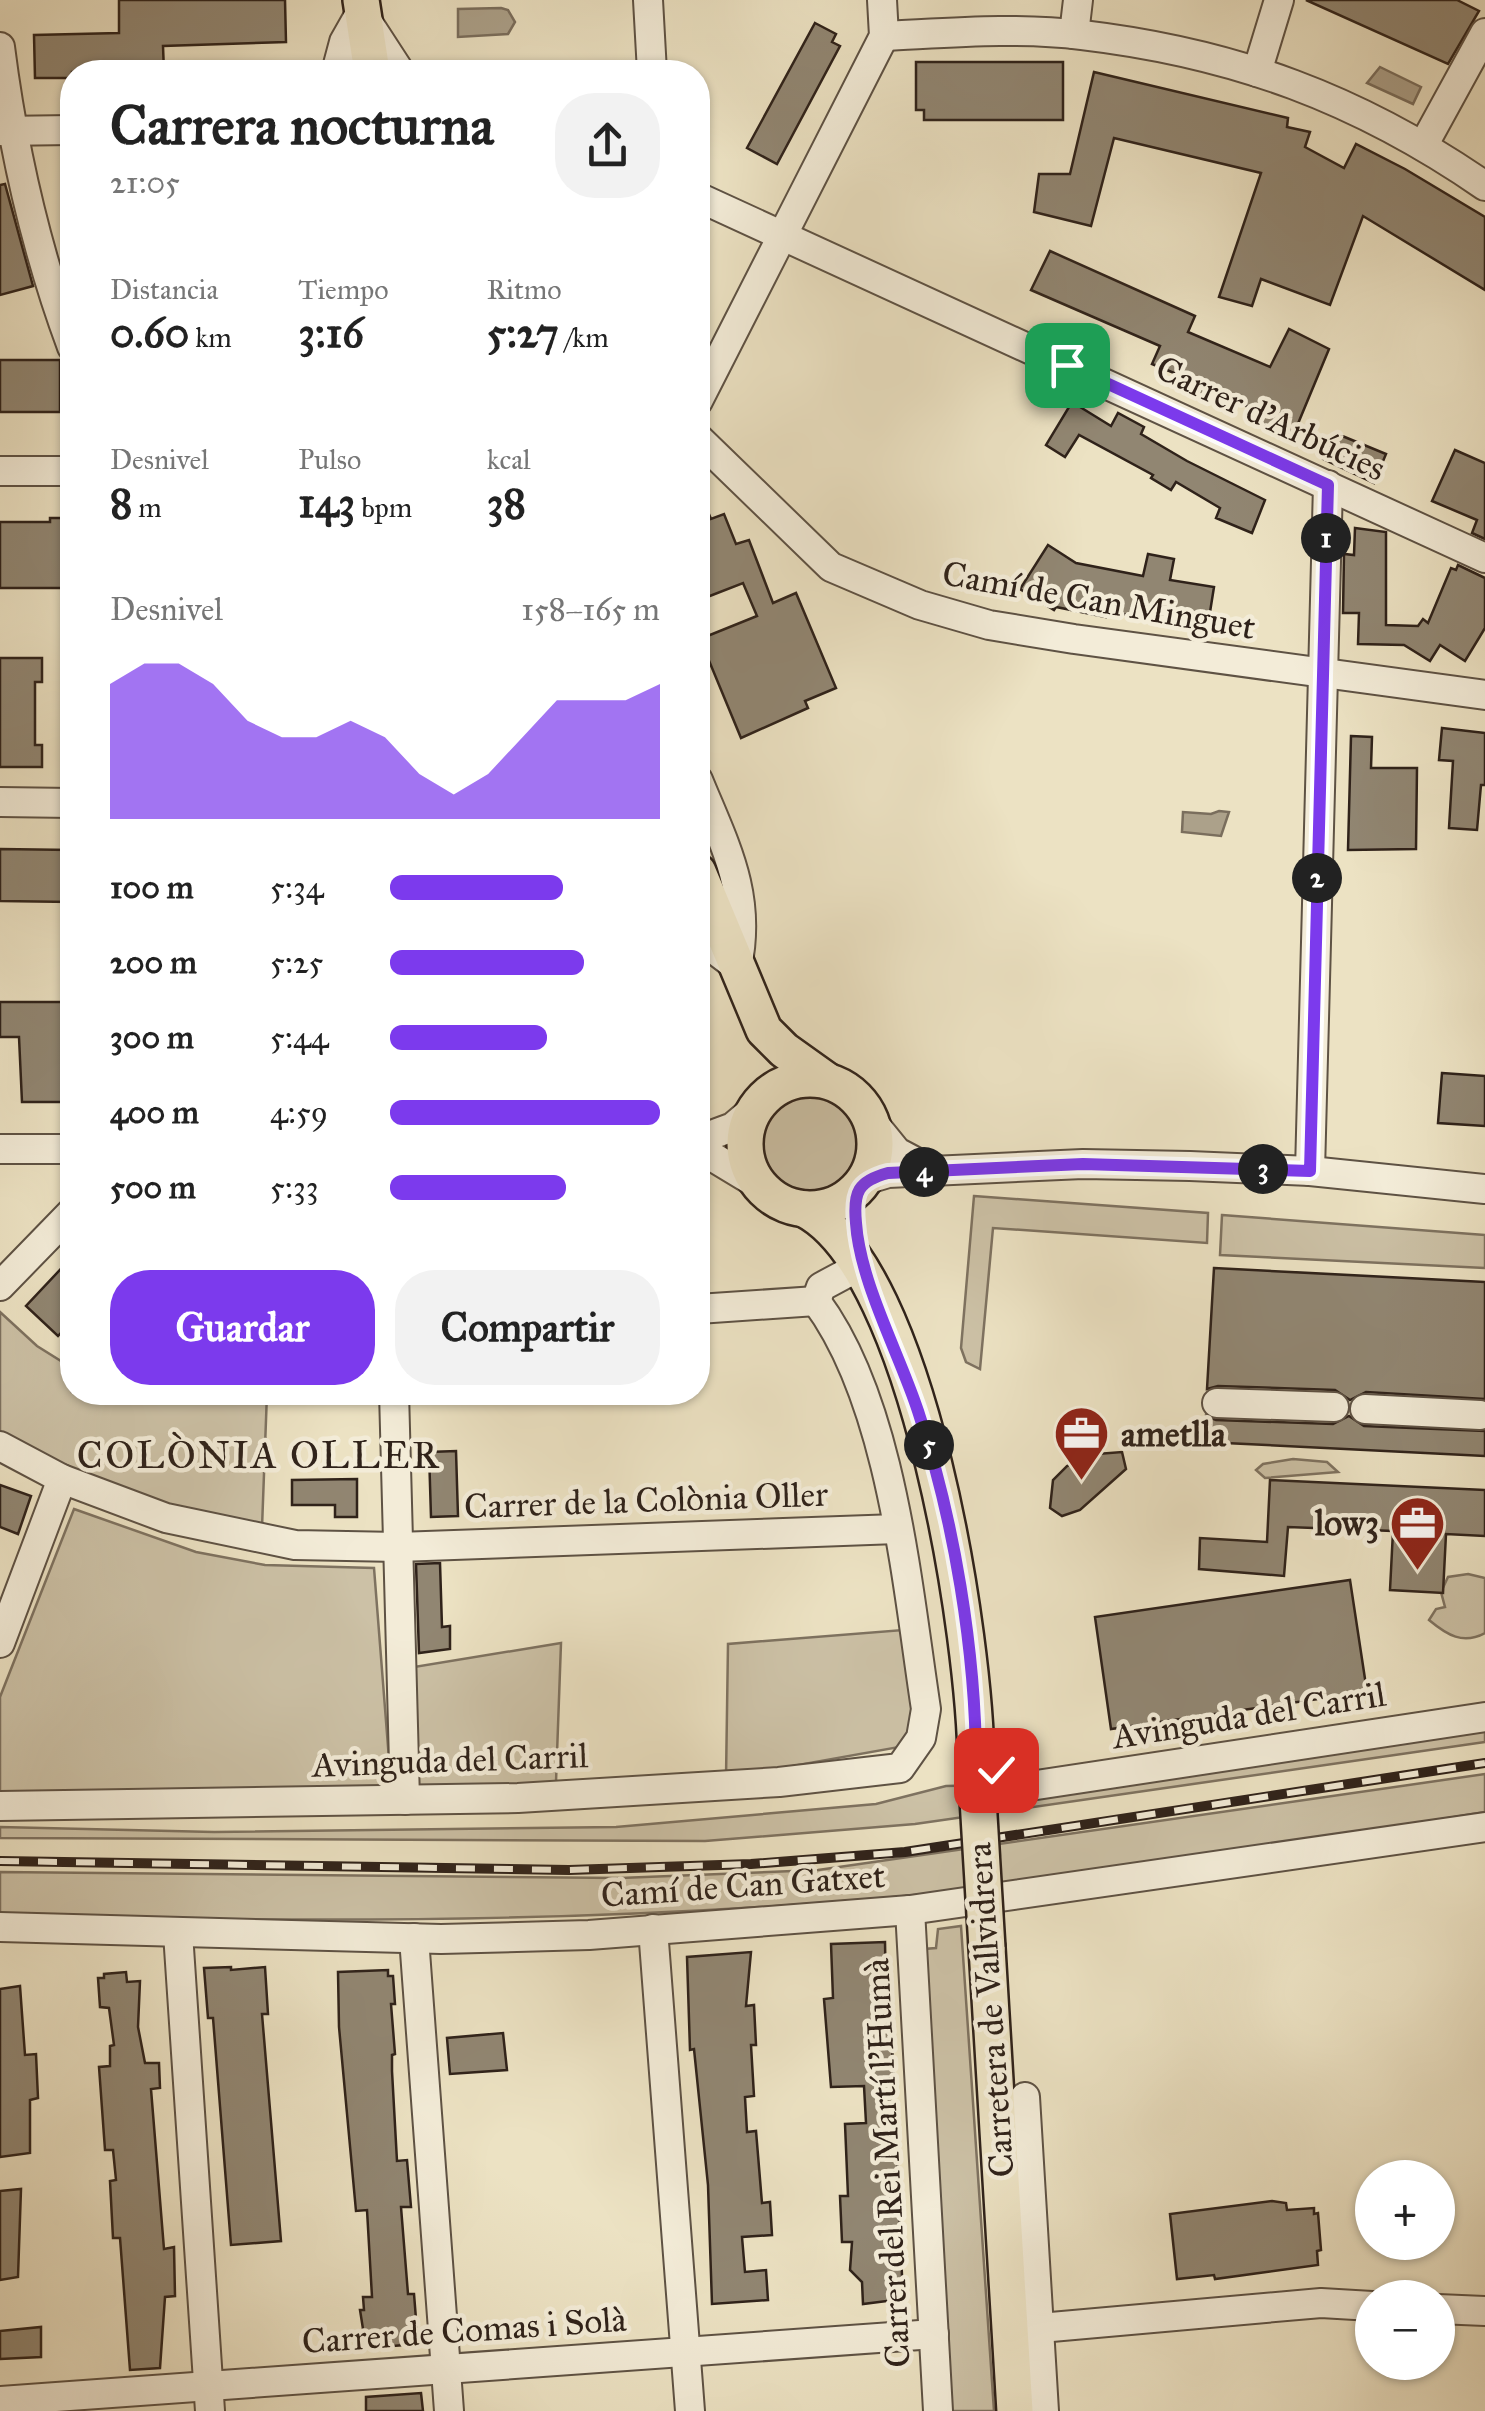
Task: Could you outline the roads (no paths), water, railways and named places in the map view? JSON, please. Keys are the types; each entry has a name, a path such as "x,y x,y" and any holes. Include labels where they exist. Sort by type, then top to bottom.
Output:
{"main road":[{"path":"361,6 370,60"},
{"path":"710,902 764,1030 784,1050 850,1093 871,1120 875,1151 862,1184 833,1206 786,1206 756,1183 746,1161 744,1135 757,1106 764,1030"},
{"path":"757,1106 786,1083 826,1080"},
{"name":"Carretera de Vallvidrera","path":"862,1184 855,1214 862,1265 918,1411 948,1522 961,1596 976,1766 1015,2411"},
{"name":"Carretera de Vallvidrera","path":"804,1209 825,1223 862,1265"}],"street":[{"path":"648,0 651,60"},
{"path":"710,377 884,36 882,0"},
{"path":"1074,34 1078,0"},
{"path":"1257,72 1278,0"},
{"path":"339,60 361,6"},
{"path":"361,6 393,60"},
{"path":"884,36 1004,31 1074,34 1147,45 1257,72 1298,83 1376,119 1485,186"},
{"path":"1423,146 1485,33"},
{"path":"0,47 6,131 60,314"},
{"path":"6,131 60,130"},
{"name":"Carrer d'Arbúcies","path":"710,202 1485,558"},
{"name":"Camí de Can Minguet","path":"710,450 831,567 920,606 1006,628 1485,695"},
{"path":"0,471 60,470"},
{"path":"1310,1171 1328,485"},
{"path":"0,802 60,803"},
{"path":"710,811 742,893 743,938 736,968 710,947"},
{"path":"710,1136 733,1127 757,1106"},
{"path":"871,1120 897,1152 916,1165 935,1171"},
{"path":"0,1149 60,1149"},
{"path":"710,1156 756,1183"},
{"path":"862,1184 888,1173 1083,1164 1310,1171 1479,1185"},
{"path":"0,1286 60,1224"},
{"path":"816,1301 822,1287 862,1265"},
{"path":"710,1308 816,1301"},
{"path":"816,1301 830,1319 862,1384 897,1529"},
{"path":"1209,1402 1334,1407"},
{"path":"394,1405 405,1800"},
{"path":"1365,1409 1480,1415"},
{"name":"Carrer de la Colònia Oller","path":"0,1446 62,1478 166,1518 295,1545 398,1547 897,1529"},
{"path":"0,1643 62,1478"},
{"name":"Avinguda del Carril","path":"0,1806 518,1798 760,1783 900,1768 921,1738 926,1709 897,1529"},
{"name":"Avinguda del Carril","path":"976,1766 988,1766 1004,1786 1017,1788 1485,1717"},
{"name":"Camí de Can Gatxet","path":"0,1927 414,1938 570,1935 910,1910 1485,1827"},
{"name":"Carrer del Rei Martí l'Humà","path":"910,1910 938,2411"},
{"path":"654,1929 690,2411"},
{"path":"178,1933 209,2399"},
{"path":"414,1938 449,2411"},
{"path":"1025,2097 1044,2411"},
{"path":"1040,2328 1322,2303 1355,2305"},
{"path":"1455,2310 1485,2311"},
{"name":"Carrer de Comas i Solà","path":"0,2402 209,2399 446,2369 934,2334"}],"railway":[{"path":"0,1861 569,1870 751,1864 905,1852 1485,1763"}],"place":[{"name":"ametlla","path":"1082,1483"},
{"name":"low3","path":"1418,1572"}],"district":[{"name":"COLÒNIA OLLER","path":"259,1455"}]}
